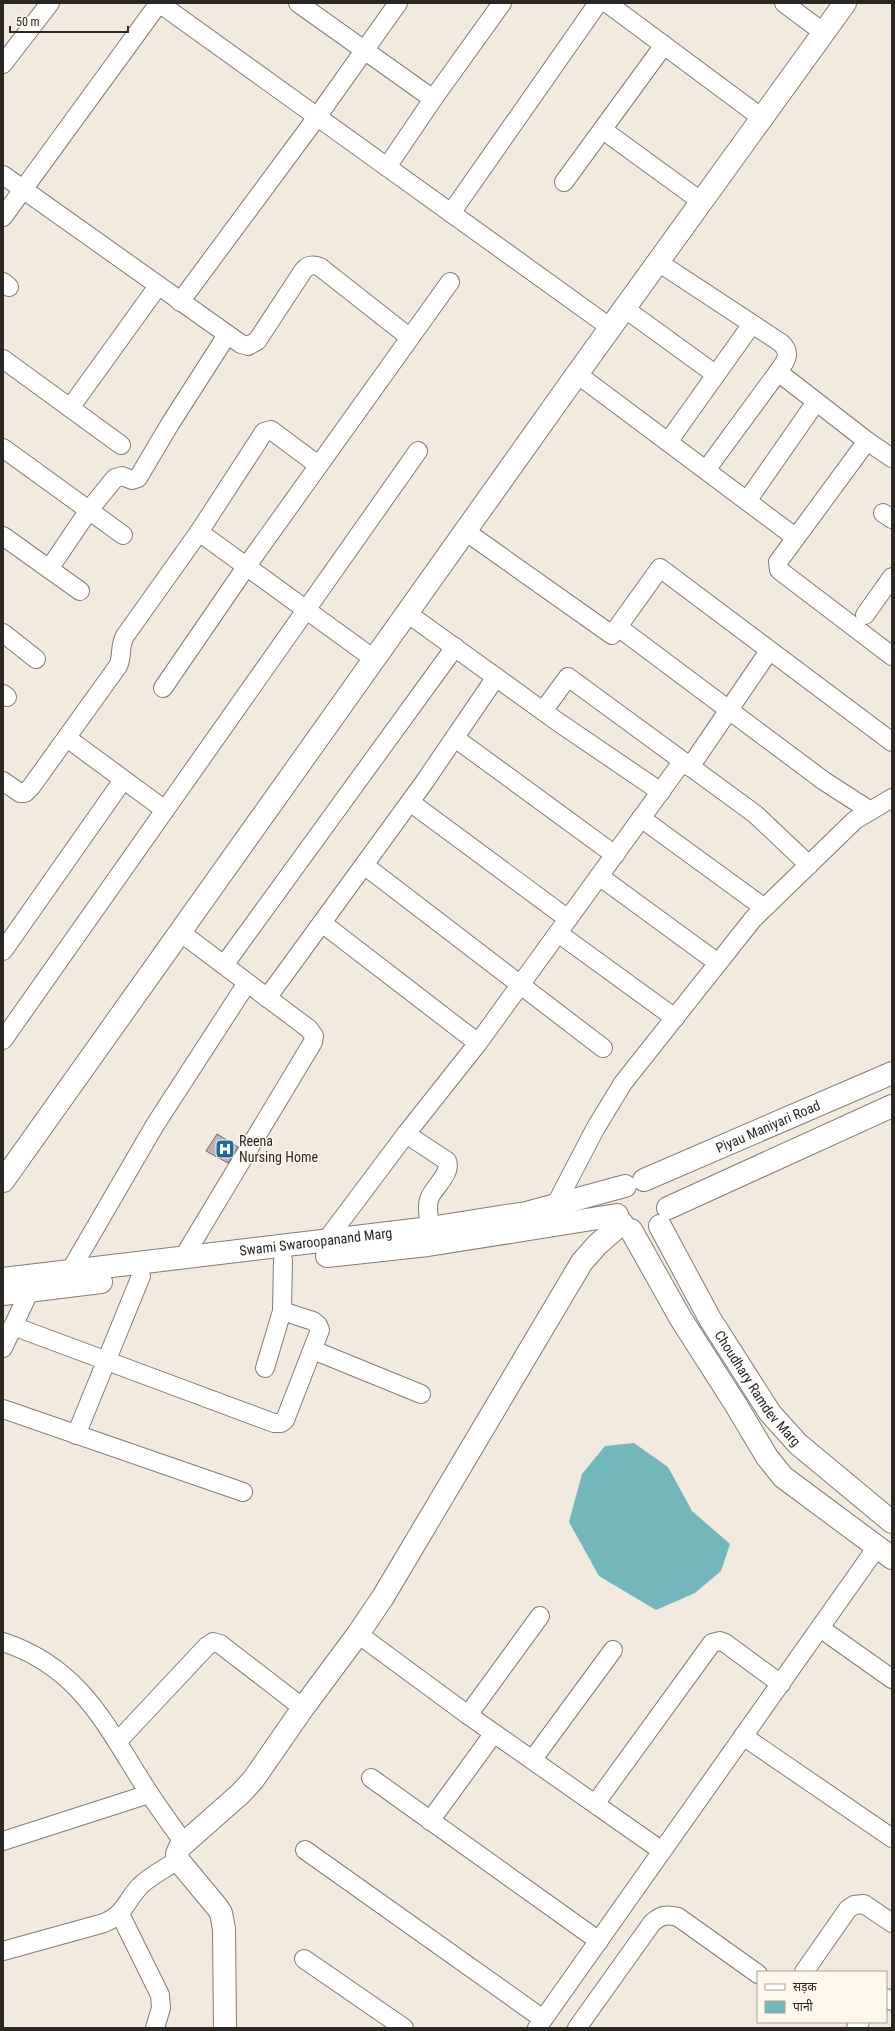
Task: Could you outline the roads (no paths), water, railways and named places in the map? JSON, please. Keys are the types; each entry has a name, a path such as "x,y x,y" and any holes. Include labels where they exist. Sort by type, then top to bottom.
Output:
{"street":[{"path":"3,64 50,3"},
{"path":"3,217 159,3 610,328"},
{"path":"298,3 433,99"},
{"path":"180,302 317,117 398,3"},
{"path":"387,167 433,99 502,3"},
{"path":"451,213 598,3"},
{"path":"607,3 762,118"},
{"path":"784,3 824,33"},
{"path":"3,1181 624,308 845,3"},
{"path":"564,182 664,45"},
{"path":"603,130 702,202"},
{"path":"3,175 241,344 248,346 257,341 303,271 307,266 313,265 320,268 410,337"},
{"path":"658,262 786,347 788,353 787,359 778,372 706,470"},
{"path":"162,688 318,465 450,282"},
{"path":"70,408 158,286"},
{"path":"624,308 715,374"},
{"path":"668,442 752,324"},
{"path":"49,570 89,510 115,478 122,476 135,480 138,478 170,424 227,335"},
{"path":"3,359 121,445"},
{"path":"778,372 867,442 892,458"},
{"path":"577,374 795,537"},
{"path":"747,501 816,402"},
{"path":"5,788 20,793 26,793 67,738 118,666 121,656 120,647 125,636 199,532 264,432 271,430 279,434 318,465"},
{"path":"867,442 795,537 778,562 779,570 892,656"},
{"path":"3,448 123,535"},
{"path":"3,1040 418,451"},
{"path":"465,531 612,635 660,568 892,742"},
{"path":"199,532 374,659"},
{"path":"3,536 80,591"},
{"path":"865,615 892,577"},
{"path":"407,613 543,711 660,792"},
{"path":"618,627 824,781 869,810"},
{"path":"3,633 36,659"},
{"path":"224,965 455,647"},
{"path":"325,1242 406,1134 478,1043 660,792 686,765 730,710 769,651"},
{"path":"267,998 410,802 496,677"},
{"path":"543,711 568,677 686,765 755,814 809,865"},
{"path":"67,738 165,810"},
{"path":"455,738 614,855"},
{"path":"3,951 123,780"},
{"path":"555,1206 595,1129 615,1096 674,1018 763,908 855,820 869,810 892,798"},
{"path":"410,802 674,1018"},
{"path":"642,818 763,908"},
{"path":"364,865 603,1048"},
{"path":"599,876 718,963"},
{"path":"322,923 478,1043"},
{"path":"180,932 309,1029 314,1036 313,1042 183,1258"},
{"path":"70,1271 155,1125 247,983"},
{"name":"Piyau Maniyari Road","path":"634,1183 892,1073"},
{"path":"664,1217 667,1198 662,1189 654,1182 634,1183 618,1194 616,1204 623,1223 640,1232 651,1231 664,1217 892,1106"},
{"path":"406,1134 447,1161 448,1164 447,1171 429,1201 430,1228"},
{"name":"Swami Swaroopanand Marg","path":"3,1279 325,1242 430,1228 526,1213 634,1183"},
{"name":"Choudhary Ramdev Marg","path":"664,1217 710,1319 770,1413 798,1444 892,1522"},
{"path":"3,1951 104,1923 120,1914 141,1885 181,1851 253,1780 383,1597 582,1262 601,1241 623,1223"},
{"name":"Swami Swaroopanand Marg","path":"3,1294 29,1292 141,1276 428,1246 623,1223"},
{"name":"Choudhary Ramdev Marg","path":"623,1223 766,1457 783,1477 884,1552"},
{"path":"265,1368 282,1311 284,1260"},
{"path":"76,1435 141,1276"},
{"path":"3,1348 29,1292"},
{"path":"13,1326 274,1424 281,1423 285,1420 320,1330 318,1324 282,1311"},
{"path":"313,1350 421,1394"},
{"path":"3,1409 243,1492"},
{"path":"305,1850 540,2024 820,1628 884,1552"},
{"path":"468,1715 540,1616"},
{"path":"820,1628 892,1679"},
{"path":"358,1634 468,1715 662,1851"},
{"path":"595,1804 712,1643 720,1641 725,1643 781,1684"},
{"path":"3,1642 38,1657 55,1667 71,1680 83,1694 118,1741 181,1851 221,1913 224,1929 225,2028"},
{"path":"118,1741 207,1646 213,1642 220,1644 303,1708"},
{"path":"533,1760 613,1650"},
{"path":"430,1821 494,1733"},
{"path":"743,1736 892,1838"},
{"path":"371,1778 599,1941"},
{"path":"3,1841 149,1794"},
{"path":"805,1971 848,1909 854,1905 864,1904 892,1923"},
{"path":"120,1914 160,1995 161,2008 155,2028"},
{"path":"577,2028 652,1923 659,1917 667,1914 678,1917 757,1973"},
{"path":"304,1959 404,2028"}],"water":[{"path":"634,1443 668,1467 692,1511 730,1544 721,1571 695,1593 656,1610 599,1576 569,1522 582,1474 605,1446"}],"place":[{"name":"Reena Nursing Home","path":"225,1149"}]}
